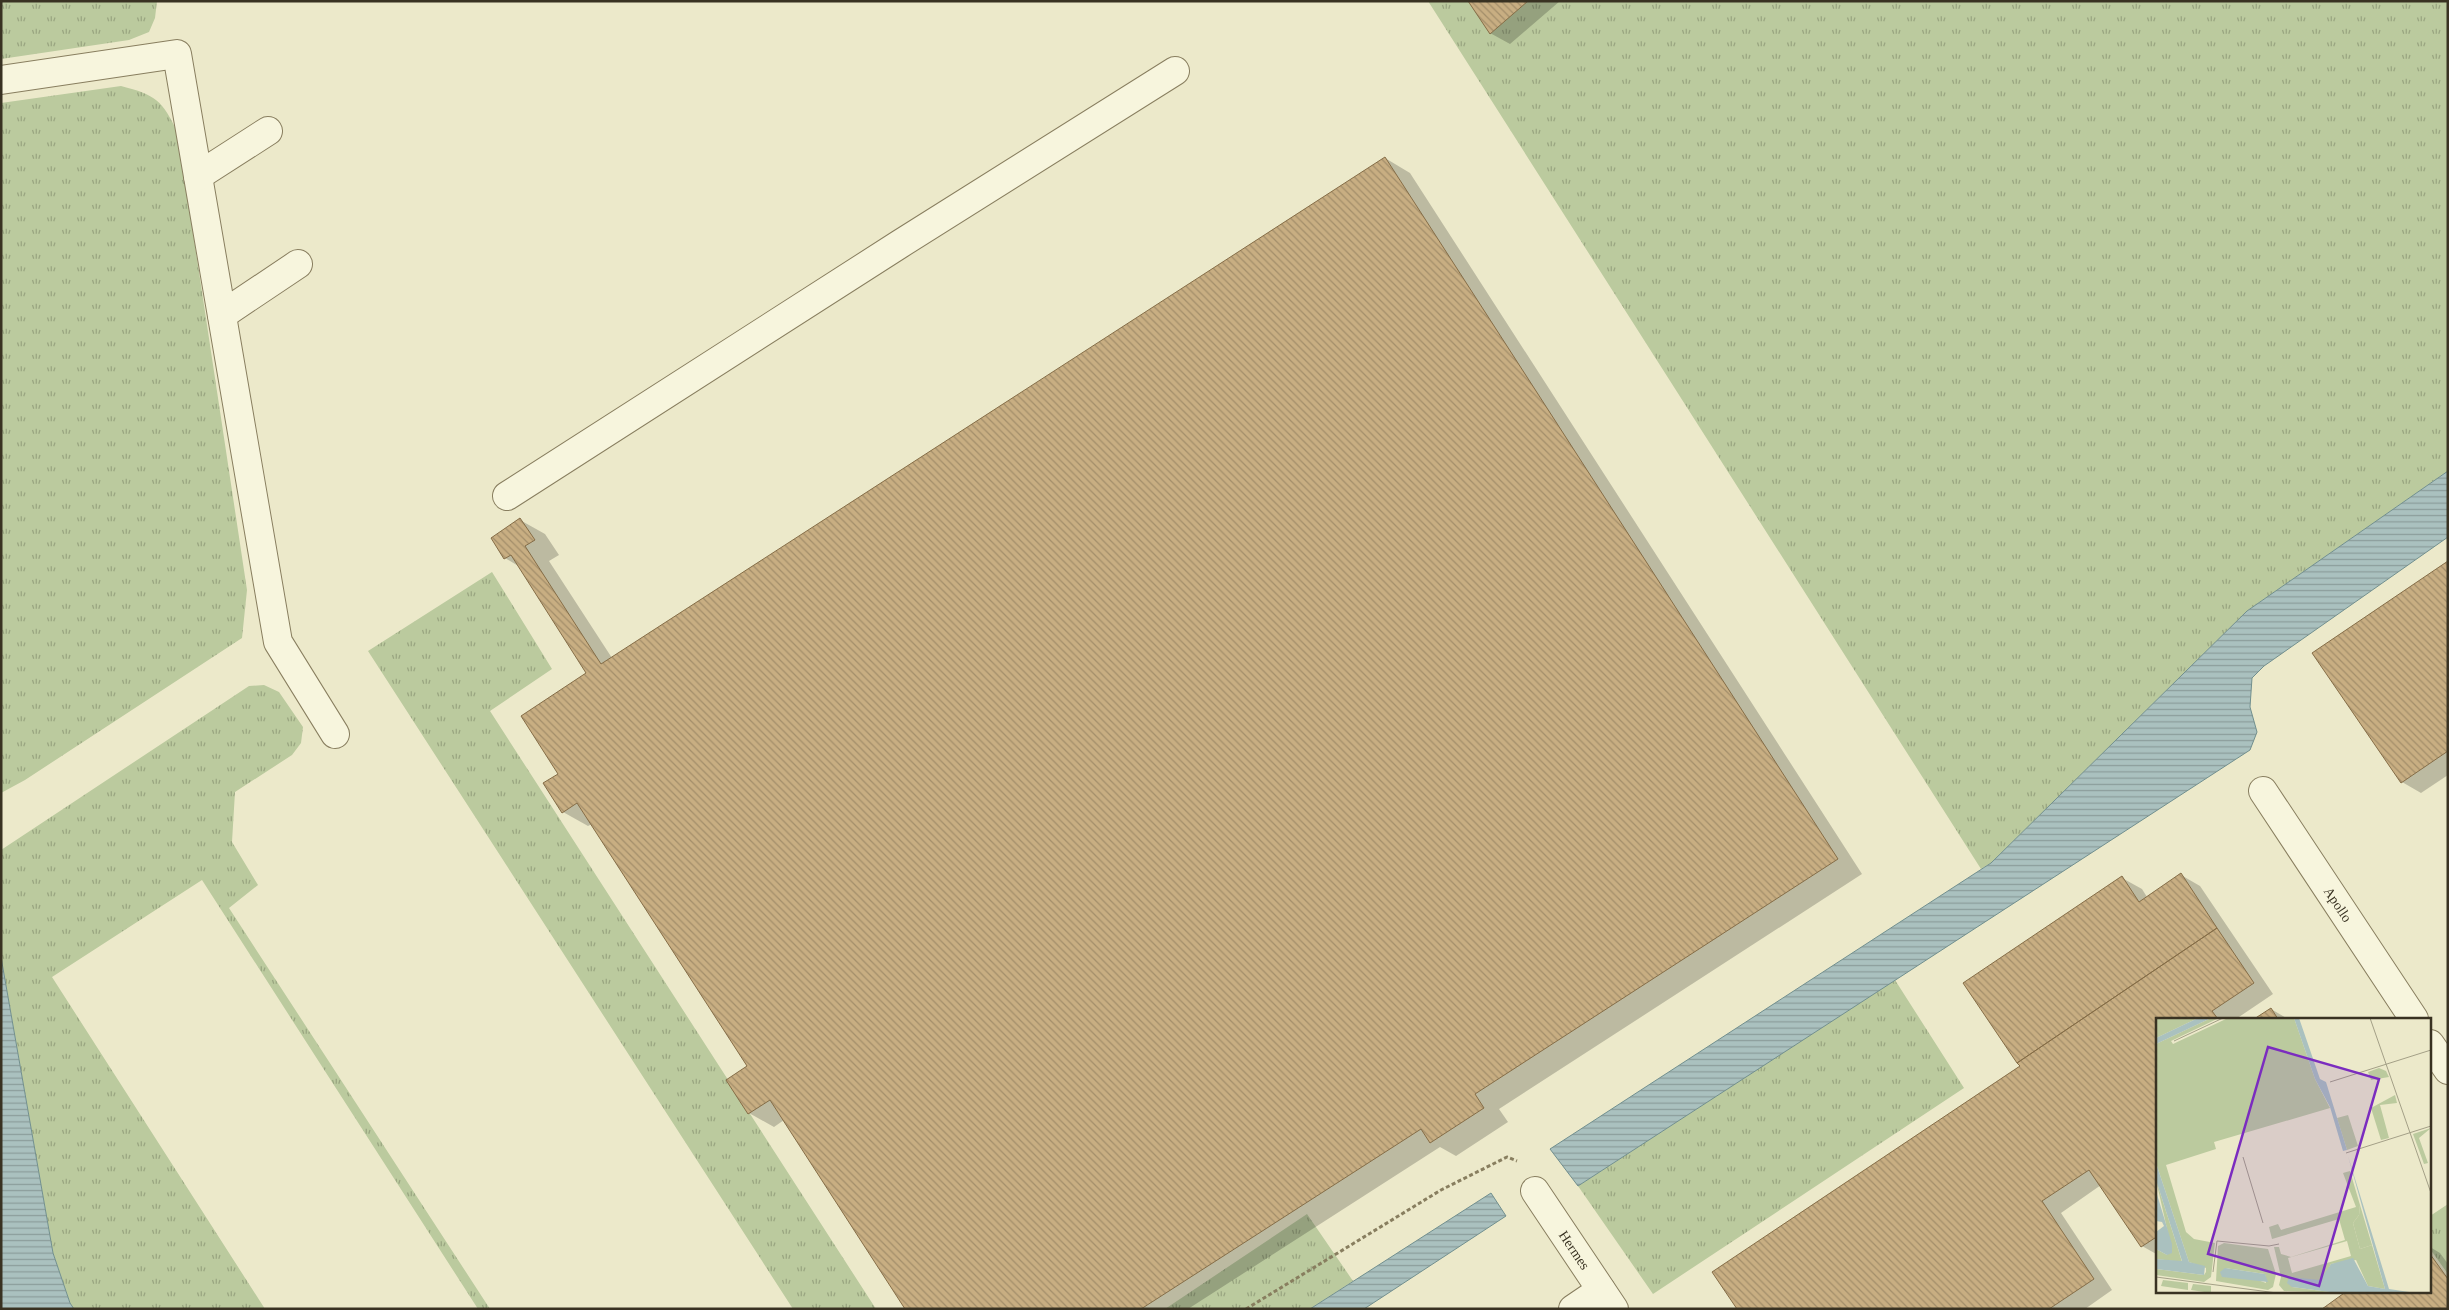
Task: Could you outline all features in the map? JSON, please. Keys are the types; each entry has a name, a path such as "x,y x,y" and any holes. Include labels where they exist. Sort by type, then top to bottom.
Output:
{"street":[{"path":"1,80 177,54 278,642 335,734"},
{"path":"507,496 900,244 1175,71"},
{"path":"198,176 268,131"},
{"path":"222,315 298,264"},
{"name":"Apollo","path":"2263,792 2413,1018"},
{"path":"2432,1047 2448,1070"},
{"name":"Hermes","path":"1535,1191 1607,1299"},
{"path":"1572,1309 1607,1299"}],"path":[{"path":"1246,1309 1441,1190 1507,1157 1528,1166 1535,1191"}],"green space":[{"path":"1,1 157,1 155,18 149,32 129,40 1,59"},
{"path":"1428,1 2448,1 2448,471 2247,611 1991,863 1981,869"},
{"path":"121,86 142,92 157,100 178,133 247,590 242,638 25,780 1,793 1,103"},
{"path":"492,572 552,669 490,711 876,1309 793,1309 368,651"},
{"path":"264,685 279,692 303,727 301,743 292,755 235,792 232,842 258,885 229,908 490,1309 478,1309 202,880 52,977 265,1309 74,1309 70,1303 53,1253 1,957 1,850 249,686"},
{"path":"1895,980 1964,1088 1653,1294 1578,1186"},
{"path":"2448,1204 2448,1274 2432,1252 2432,1215"},
{"path":"1307,1214 1353,1281 1310,1309 1165,1309"}],"water":[{"path":"2448,471 2448,537 2264,666 2252,678 2250,707 2257,732 2250,750 1578,1186 1550,1149 1991,863 2247,611"},
{"path":"1,957 53,1253 70,1303 74,1309 1,1309"},
{"path":"1491,1193 1506,1216 1364,1309 1310,1309"}],"building":[{"path":"1468,1 1528,1 1490,34"},
{"path":"1385,157 1838,859 1475,1094 1484,1108 1430,1143 1421,1129 1141,1309 905,1309 770,1100 748,1114 726,1080 747,1066 577,803 562,813 543,783 558,774 521,716 586,673 511,555 504,559 491,538 520,518 535,540 525,546 601,664"},
{"path":"2448,561 2448,751 2401,783 2312,653"},
{"path":"2181,873 2217,928 2017,1063 1963,983 2122,876 2139,902"},
{"path":"2217,928 2254,983 2212,1011 2217,1018 2156,1018 2156,1237 2141,1247 2089,1170 2042,1201 2094,1279 2049,1309 1737,1309 1712,1272 2020,1066 2017,1063"},
{"path":"2271,1008 2277,1018 2256,1018"},
{"path":"2432,1257 2448,1279 2448,1309 2322,1309 2346,1292 2432,1292"}]}
